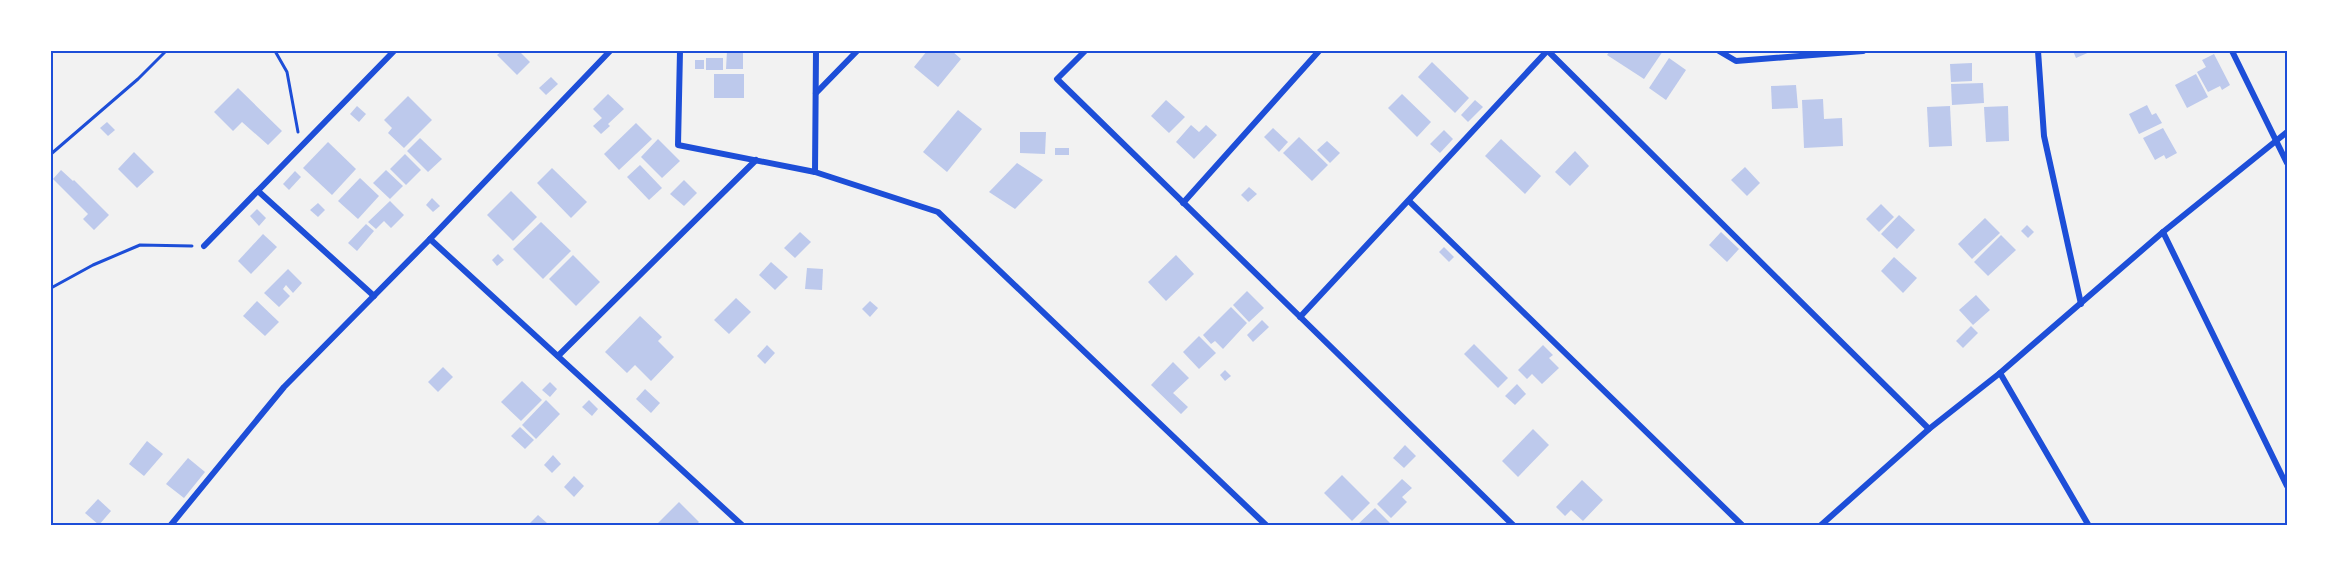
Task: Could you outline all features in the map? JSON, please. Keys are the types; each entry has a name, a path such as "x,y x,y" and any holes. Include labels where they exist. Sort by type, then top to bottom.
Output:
{"street":[{"path":"204,246 394,51"},
{"path":"170,526 284,387 610,51"},
{"path":"680,51 678,145 815,172 938,212 1267,526"},
{"path":"815,172 816,51"},
{"path":"816,94 857,51"},
{"path":"1085,51 1057,79 1514,526"},
{"path":"1183,203 1319,51"},
{"path":"1300,317 1548,51 1929,429"},
{"path":"1719,51 1736,61 1860,51"},
{"path":"2038,51 2044,136 2081,304"},
{"path":"2232,51 2287,162"},
{"path":"1820,526 1929,429 2000,373 2163,232 2287,132"},
{"path":"558,356 756,160"},
{"path":"258,191 374,296"},
{"path":"1409,201 1743,526"},
{"path":"2163,232 2287,486"},
{"path":"430,239 743,526"},
{"path":"2000,373 2089,526"}],"path":[{"path":"51,154 138,79 166,51"},
{"path":"275,51 287,72 301,147"},
{"path":"51,288 140,245 204,246"}],"building":[{"path":"502,51 519,51 530,62 517,75 497,55"},
{"path":"727,51 743,51 743,69 726,69"},
{"path":"927,51 952,51 961,59 938,87 914,67"},
{"path":"1610,51 1663,51 1644,79 1607,55"},
{"path":"2073,51 2092,51 2076,58"},
{"path":"2214,54 2230,85 2222,90 2220,86 2208,92 2197,72 2206,67 2202,60"},
{"path":"706,58 723,58 723,70 706,70"},
{"path":"1669,58 1686,70 1666,100 1649,88"},
{"path":"695,60 704,60 704,69 695,69"},
{"path":"1432,62 1469,98 1455,113 1418,77"},
{"path":"1972,63 1972,81 1951,82 1950,64"},
{"path":"714,74 744,74 744,98 714,98"},
{"path":"2196,74 2208,97 2187,108 2175,85"},
{"path":"551,77 558,84 546,95 539,88"},
{"path":"1983,83 1984,103 1952,105 1951,84"},
{"path":"1796,85 1798,108 1772,109 1771,86"},
{"path":"238,88 282,131 268,145 242,122 233,131 214,112"},
{"path":"608,94 624,109 601,134 593,126 602,118 593,109"},
{"path":"1402,94 1431,122 1417,137 1388,108"},
{"path":"408,96 432,120 404,148 388,133 392,128 384,120"},
{"path":"1823,99 1824,119 1842,118 1843,146 1804,148 1802,100"},
{"path":"1166,100 1185,117 1169,133 1151,116"},
{"path":"1475,100 1483,107 1468,122 1461,115"},
{"path":"2147,105 2152,115 2156,113 2162,123 2139,134 2129,114"},
{"path":"357,106 366,114 359,122 350,114"},
{"path":"1950,106 1952,146 1929,147 1927,107"},
{"path":"2008,106 2009,141 1986,142 1984,107"},
{"path":"958,110 982,129 947,172 923,152"},
{"path":"107,122 115,130 108,136 100,128"},
{"path":"636,123 652,139 619,170 604,154"},
{"path":"1191,125 1199,132 1206,125 1217,135 1194,159 1176,142"},
{"path":"1273,128 1288,142 1279,152 1264,137"},
{"path":"2163,128 2177,153 2166,159 2164,155 2155,160 2143,138"},
{"path":"1444,130 1453,139 1440,153 1430,144"},
{"path":"1020,132 1046,132 1045,154 1020,153"},
{"path":"1299,137 1328,165 1312,181 1283,153"},
{"path":"420,138 442,159 428,172 407,151"},
{"path":"658,139 680,161 662,178 641,157"},
{"path":"1501,139 1541,176 1525,194 1485,156"},
{"path":"1327,141 1340,153 1330,163 1317,150"},
{"path":"328,142 356,169 332,195 303,168"},
{"path":"1055,148 1069,148 1069,155 1055,155"},
{"path":"1575,151 1589,166 1570,186 1555,172"},
{"path":"134,152 154,172 137,188 118,169"},
{"path":"405,154 421,170 406,185 390,169"},
{"path":"1017,163 1043,180 1015,209 989,192"},
{"path":"640,165 662,188 649,200 627,177"},
{"path":"1745,167 1760,183 1747,196 1731,180"},
{"path":"552,168 587,202 571,218 537,183"},
{"path":"61,170 109,215 94,230 83,219 88,214 53,179"},
{"path":"386,170 403,186 390,199 373,183"},
{"path":"295,171 301,177 289,190 283,184"},
{"path":"360,178 379,196 358,219 338,201"},
{"path":"684,180 697,193 684,206 670,194"},
{"path":"1249,187 1257,194 1248,202 1241,195"},
{"path":"511,191 537,217 513,241 487,215"},
{"path":"432,198 440,206 433,212 426,205"},
{"path":"390,201 404,215 391,228 384,221 376,229 368,222"},
{"path":"318,203 325,210 318,217 310,210"},
{"path":"1881,204 1894,217 1879,232 1866,219"},
{"path":"257,209 266,218 259,226 250,216"},
{"path":"1899,215 1915,230 1897,249 1881,234"},
{"path":"1985,218 2000,233 1972,259 1958,244"},
{"path":"541,222 571,251 543,279 513,249"},
{"path":"366,224 374,231 357,251 348,243"},
{"path":"2027,225 2034,232 2028,238 2021,231"},
{"path":"800,232 811,242 795,258 784,248"},
{"path":"1721,232 1739,249 1727,262 1709,245"},
{"path":"263,234 277,247 251,274 238,261"},
{"path":"2001,235 2016,250 1988,276 1974,262"},
{"path":"1444,247 1454,257 1449,262 1439,252"},
{"path":"498,254 504,260 497,266 492,260"},
{"path":"573,255 600,282 576,306 549,279"},
{"path":"1176,255 1194,274 1166,301 1148,282"},
{"path":"1894,257 1917,278 1903,293 1881,271"},
{"path":"771,262 788,277 775,290 759,275"},
{"path":"807,268 823,269 822,290 805,289"},
{"path":"288,269 302,283 293,293 286,285 283,289 290,296 279,307 264,293"},
{"path":"1247,291 1264,308 1249,322 1233,305"},
{"path":"1976,295 1990,310 1973,325 1959,310"},
{"path":"736,298 751,312 729,334 714,320"},
{"path":"257,301 279,322 265,336 243,316"},
{"path":"870,301 878,308 870,317 862,309"},
{"path":"1231,307 1247,323 1223,349 1215,341 1211,344 1203,335"},
{"path":"640,316 662,337 658,341 674,357 651,381 635,365 627,373 605,352"},
{"path":"1262,320 1269,327 1253,342 1247,335"},
{"path":"1971,326 1978,333 1963,348 1956,341"},
{"path":"1199,336 1216,353 1199,369 1183,352"},
{"path":"1474,344 1508,378 1498,388 1464,354"},
{"path":"767,345 775,353 765,364 757,356"},
{"path":"1543,345 1553,355 1549,358 1559,368 1542,384 1532,374 1527,379 1518,370"},
{"path":"1173,362 1189,378 1173,393 1188,407 1181,414 1151,385"},
{"path":"443,367 453,377 438,392 428,382"},
{"path":"1225,370 1231,376 1225,381 1220,375"},
{"path":"522,381 542,400 521,421 501,402"},
{"path":"550,382 557,389 550,397 542,390"},
{"path":"1517,384 1526,394 1515,405 1505,396"},
{"path":"645,389 660,403 651,413 636,399"},
{"path":"546,400 560,414 536,439 522,425"},
{"path":"589,400 598,409 592,416 582,407"},
{"path":"520,427 534,440 525,449 511,436"},
{"path":"1533,429 1549,445 1518,477 1502,461"},
{"path":"147,441 163,454 144,476 129,464"},
{"path":"1405,445 1416,456 1404,468 1393,458"},
{"path":"553,455 561,464 552,473 544,465"},
{"path":"188,458 205,472 184,498 166,484"},
{"path":"1342,475 1370,503 1352,521 1324,493"},
{"path":"574,476 584,486 574,497 564,487"},
{"path":"1402,479 1412,488 1402,497 1407,502 1391,518 1377,504"},
{"path":"1582,480 1603,500 1583,521 1571,510 1565,516 1556,507"},
{"path":"98,499 111,511 99,525 85,513"},
{"path":"679,502 699,522 695,526 659,526 657,524"},
{"path":"1375,508 1393,526 1356,526"},
{"path":"538,515 547,523 545,526 527,526"}]}
